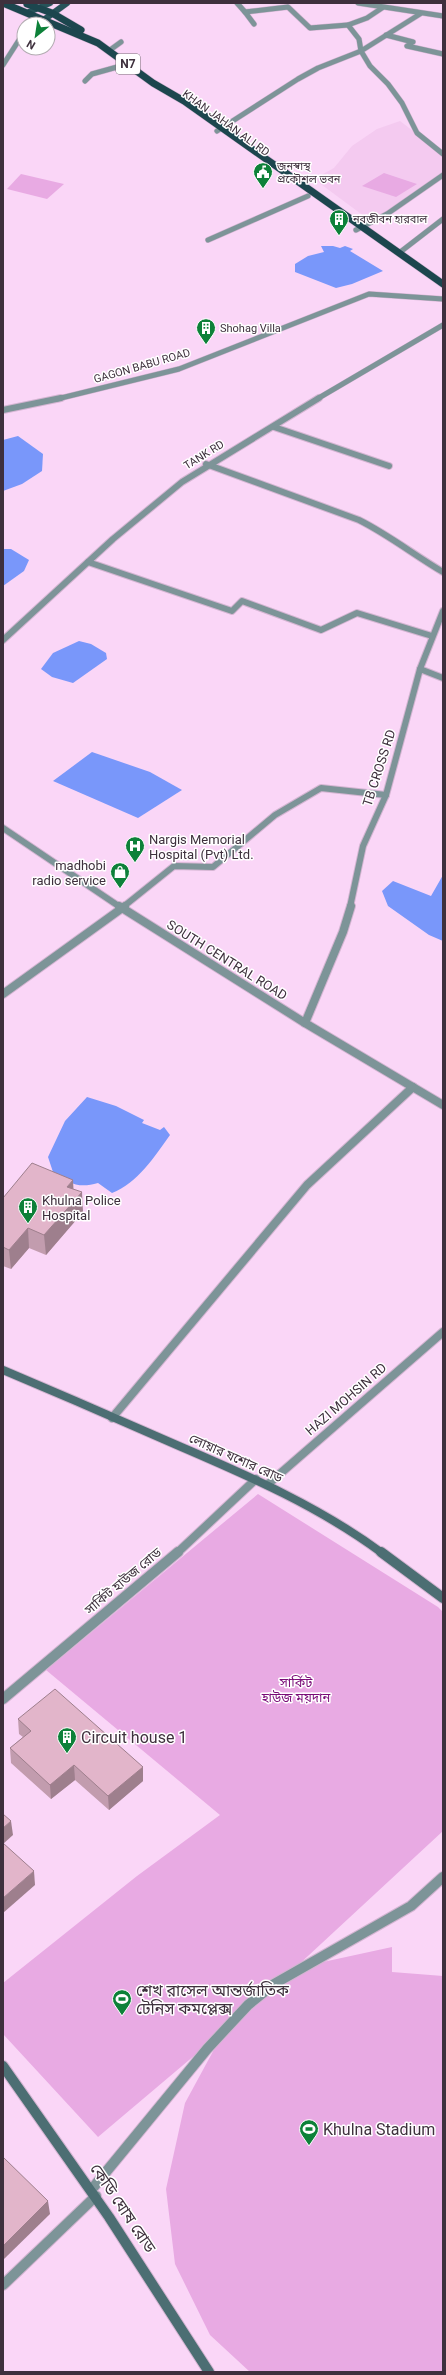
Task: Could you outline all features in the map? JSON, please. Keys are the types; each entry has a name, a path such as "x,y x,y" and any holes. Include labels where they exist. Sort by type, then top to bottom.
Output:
{"highway":[{"name":"N7","path":"3,3 38,16"},
{"name":"N7","path":"24,3 52,13"},
{"name":"KHAN JAHAN ALI RD","path":"52,13 80,28 83,34"},
{"name":"KHAN JAHAN ALI RD","path":"56,24 70,31 83,34 110,50 172,96 177,103 219,129 359,228 443,292"},
{"name":"KHAN JAHAN ALI RD","path":"219,129 308,196 399,253 443,284"}],"main road":[{"path":"29,12 50,3"},
{"path":"48,16 67,3"},
{"name":"লোয়ার যশোর রোড","path":"3,1370 256,1479 315,1510 362,1538 443,1598"},
{"name":"কেডি ঘোষ রোড","path":"3,2066 94,2192 162,2295 209,2372"}],"street":[{"path":"237,3 254,24"},
{"path":"283,3 310,28 348,25 367,18 382,8"},
{"path":"358,3 420,14 443,16"},
{"path":"245,12 288,7"},
{"path":"219,129 318,68 361,51 420,14"},
{"path":"348,25 359,39 361,51 370,66 388,84 402,103 417,133 443,154"},
{"path":"386,35 413,42 407,46 443,54"},
{"path":"110,50 122,42"},
{"path":"3,65 16,45"},
{"path":"85,81 92,74 128,64"},
{"path":"359,228 387,214 443,175"},
{"path":"208,240 308,196"},
{"path":"399,253 443,219"},
{"name":"GAGON BABU ROAD","path":"3,410 54,400 179,369 369,294 443,299"},
{"name":"TANK RD","path":"3,640 58,592 88,562 181,483 206,464 274,426 443,324"},
{"path":"274,426 389,466"},
{"path":"206,464 359,520 383,532 414,555 443,572"},
{"path":"88,562 232,611 242,601 321,630 357,614 432,636"},
{"name":"TB CROSS RD","path":"305,1023 343,932 356,888 363,846 386,796 420,669 443,610"},
{"path":"420,669 443,678"},
{"path":"3,994 122,908 174,866 213,867 275,815 320,788 386,796"},
{"name":"SOUTH CENTRAL ROAD","path":"3,828 122,908 305,1023 443,1105"},
{"path":"112,1418 307,1185 413,1087"},
{"name":"HAZI MOHSIN RD","path":"267,1485 443,1332"},
{"name":"সার্কিট হাউজ রোড","path":"3,1699 175,1555 256,1479"},
{"path":"3,2285 94,2192 207,2049 248,2005 274,1984 411,1906 443,1877"}],"shaded area":[{"path":"400,121 443,154 443,175 372,222 314,179 334,168 352,146 377,129"}],"green space":[{"path":"384,173 417,184 396,197 362,186"},
{"path":"21,174 64,184 47,199 7,189"},
{"name":"সার্কিট হাউজ ময়দান","path":"258,1494 438,1607 443,1612 443,1831 268,1993 323,1962 392,1947 392,1972 443,1976 443,2372 250,2372 210,2335 175,2264 166,2189 185,2103 217,2044 253,2006 98,2137 3,2034 3,1983 137,1876 220,1815 46,1670"}],"water":[{"path":"321,246 333,246 340,248 345,246 353,249 350,251 383,271 352,284 336,288 295,272 295,264 308,256 324,252"},
{"path":"18,436 43,454 42,471 22,484 3,491 3,440"},
{"path":"3,549 11,549 29,560 24,571 3,586"},
{"path":"79,641 91,644 106,653 107,659 73,683 52,677 41,669 53,653"},
{"path":"92,752 150,772 182,790 138,818 53,781"},
{"path":"443,875 443,941 429,935 388,906 382,891 393,881 431,896"},
{"path":"87,1097 116,1106 144,1120 142,1123 160,1130 164,1127 170,1135 138,1176 121,1189 112,1193 98,1183 91,1185 79,1185 69,1182 53,1172 48,1157 65,1121"}],"building":[{"name":"Khulna Police Hospital","path":"32,1163 73,1180 67,1187 82,1192 44,1235 28,1228 9,1250 3,1247 3,1198"},
{"name":"Circuit house 1","path":"55,1689 143,1767 108,1796 74,1765 50,1785 10,1748 31,1731 18,1719"},
{"path":"3,1814 11,1821 3,1828"},
{"path":"3,1843 34,1871 3,1898"},
{"path":"3,2157 48,2201 3,2246"}],"place":[{"name":"জনস্বাস্থ প্রকৌশল ভবন","path":"263,189"},
{"name":"নবজীবন হারবাল","path":"339,236"},
{"name":"Shohag Villa","path":"206,345"},
{"name":"Nargis Memorial Hospital (Pvt) Ltd.","path":"135,863"},
{"name":"madhobi radio service","path":"120,889"},
{"name":"Khulna Police Hospital","path":"28,1224"},
{"name":"Circuit house 1","path":"67,1754"},
{"name":"শেখ রাসেল আন্তর্জাতিক টেনিস কমপ্লেক্স","path":"122,2016"},
{"name":"Khulna Stadium","path":"309,2146"}]}
